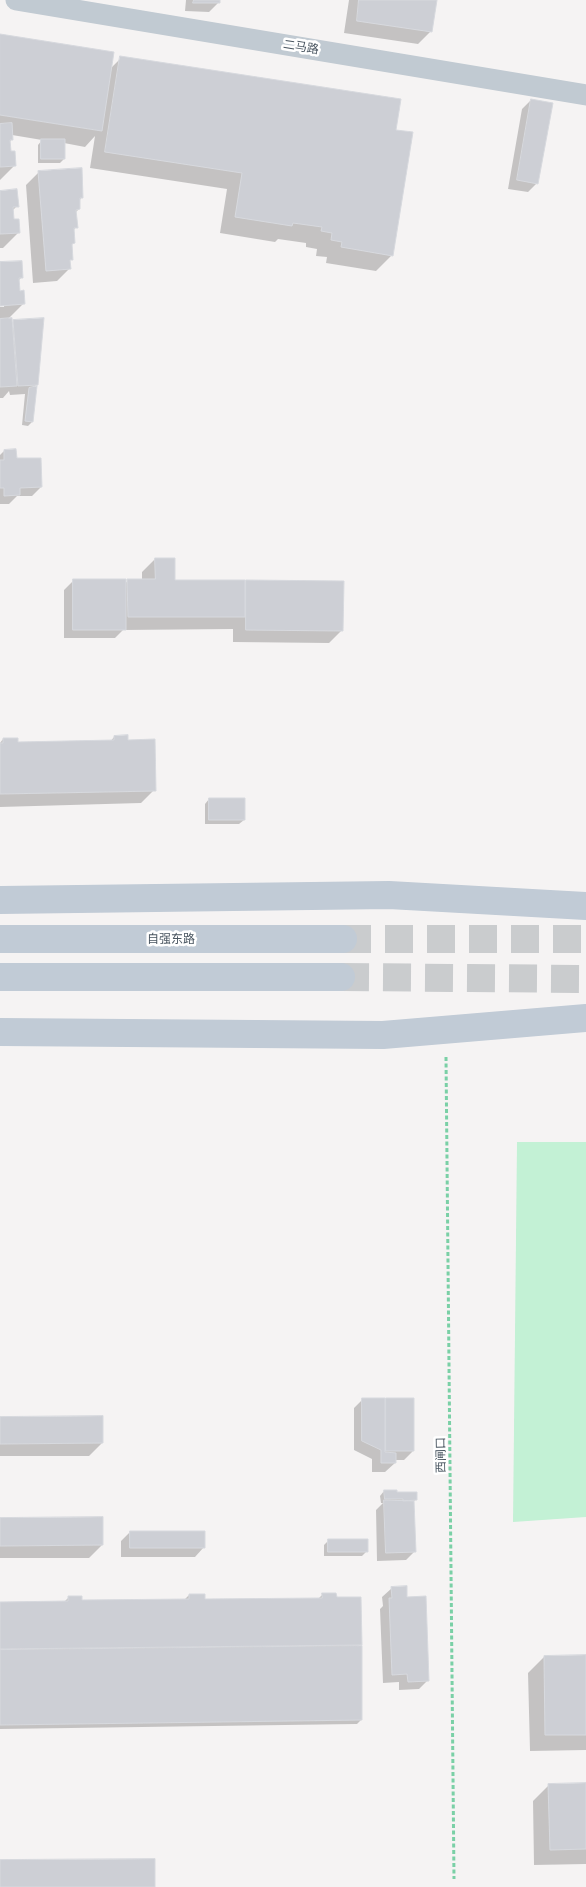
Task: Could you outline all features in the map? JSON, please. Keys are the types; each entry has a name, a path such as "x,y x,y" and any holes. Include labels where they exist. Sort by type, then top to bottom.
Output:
{"main road":[{"path":"0,900 389,896 586,906"},
{"name":"自强东路","path":"0,939 343,938"},
{"path":"0,977 342,977"},
{"path":"0,1032 383,1035 586,1018"}],"street":[{"name":"二马路","path":"16,0 586,95"}],"path":[{"name":"西闸口","path":"445,1030 454,1879"}],"green space":[{"path":"517,1142 586,1142 586,1517 513,1522"}],"building":[{"path":"194,0 220,0 220,3 193,3"},
{"path":"359,0 437,0 432,32 357,21"},
{"path":"0,34 114,52 102,131 0,115"},
{"path":"120,56 401,99 396,130 413,132 393,256 341,247 342,242 331,240 332,233 321,231 322,227 293,223 292,226 235,217 242,173 105,152"},
{"path":"531,99 553,103 538,184 517,180"},
{"path":"12,123 13,140 10,140 11,151 15,151 16,166 0,167 0,124"},
{"path":"41,139 65,139 65,159 41,159"},
{"path":"82,168 83,198 80,198 80,209 76,210 78,228 74,228 75,243 72,244 73,260 70,260 71,269 46,271 38,171"},
{"path":"17,189 19,207 13,207 14,219 19,219 20,233 0,234 0,191"},
{"path":"22,261 23,278 19,278 20,291 24,290 25,304 0,306 0,262"},
{"path":"12,318 17,386 0,387 0,319"},
{"path":"44,318 38,385 18,386 13,320"},
{"path":"37,386 33,422 25,421 29,388"},
{"path":"16,449 17,458 41,458 42,487 20,488 20,495 4,496 4,488 0,488 0,460 4,460 4,450"},
{"path":"155,558 175,558 175,580 245,580 245,617 128,617 127,579 155,579"},
{"path":"73,579 126,579 126,630 73,630"},
{"path":"246,580 344,581 343,631 246,630"},
{"path":"128,735 128,740 155,739 156,791 0,794 0,743 3,743 3,738 18,738 18,742 114,740 114,736"},
{"path":"209,798 245,798 245,820 209,820"},
{"path":"362,1398 385,1398 385,1452 396,1453 396,1463 381,1463 381,1450 362,1441"},
{"path":"386,1398 414,1398 414,1451 386,1451"},
{"path":"103,1416 103,1443 0,1444 0,1417"},
{"path":"384,1490 417,1492 417,1500 385,1499"},
{"path":"384,1500 414,1501 416,1552 386,1553"},
{"path":"103,1517 103,1545 0,1546 0,1518"},
{"path":"130,1531 205,1531 205,1548 130,1548"},
{"path":"328,1539 368,1539 368,1552 328,1552"},
{"path":"407,1586 407,1597 426,1596 429,1681 408,1682 407,1674 392,1675 389,1598 392,1598 391,1587"},
{"path":"322,1593 336,1593 337,1597 361,1597 362,1645 0,1649 0,1602 68,1601 68,1596 82,1596 82,1600 189,1599 189,1594 205,1594 205,1599 322,1598"},
{"path":"362,1646 362,1720 0,1725 0,1650"},
{"path":"586,1655 586,1735 545,1735 544,1656"},
{"path":"586,1783 586,1849 550,1850 548,1784"},
{"path":"155,1859 155,1887 0,1887 0,1860"}],"tunnel":[{"path":"343,939 586,939"},
{"path":"341,977 586,979"}]}
